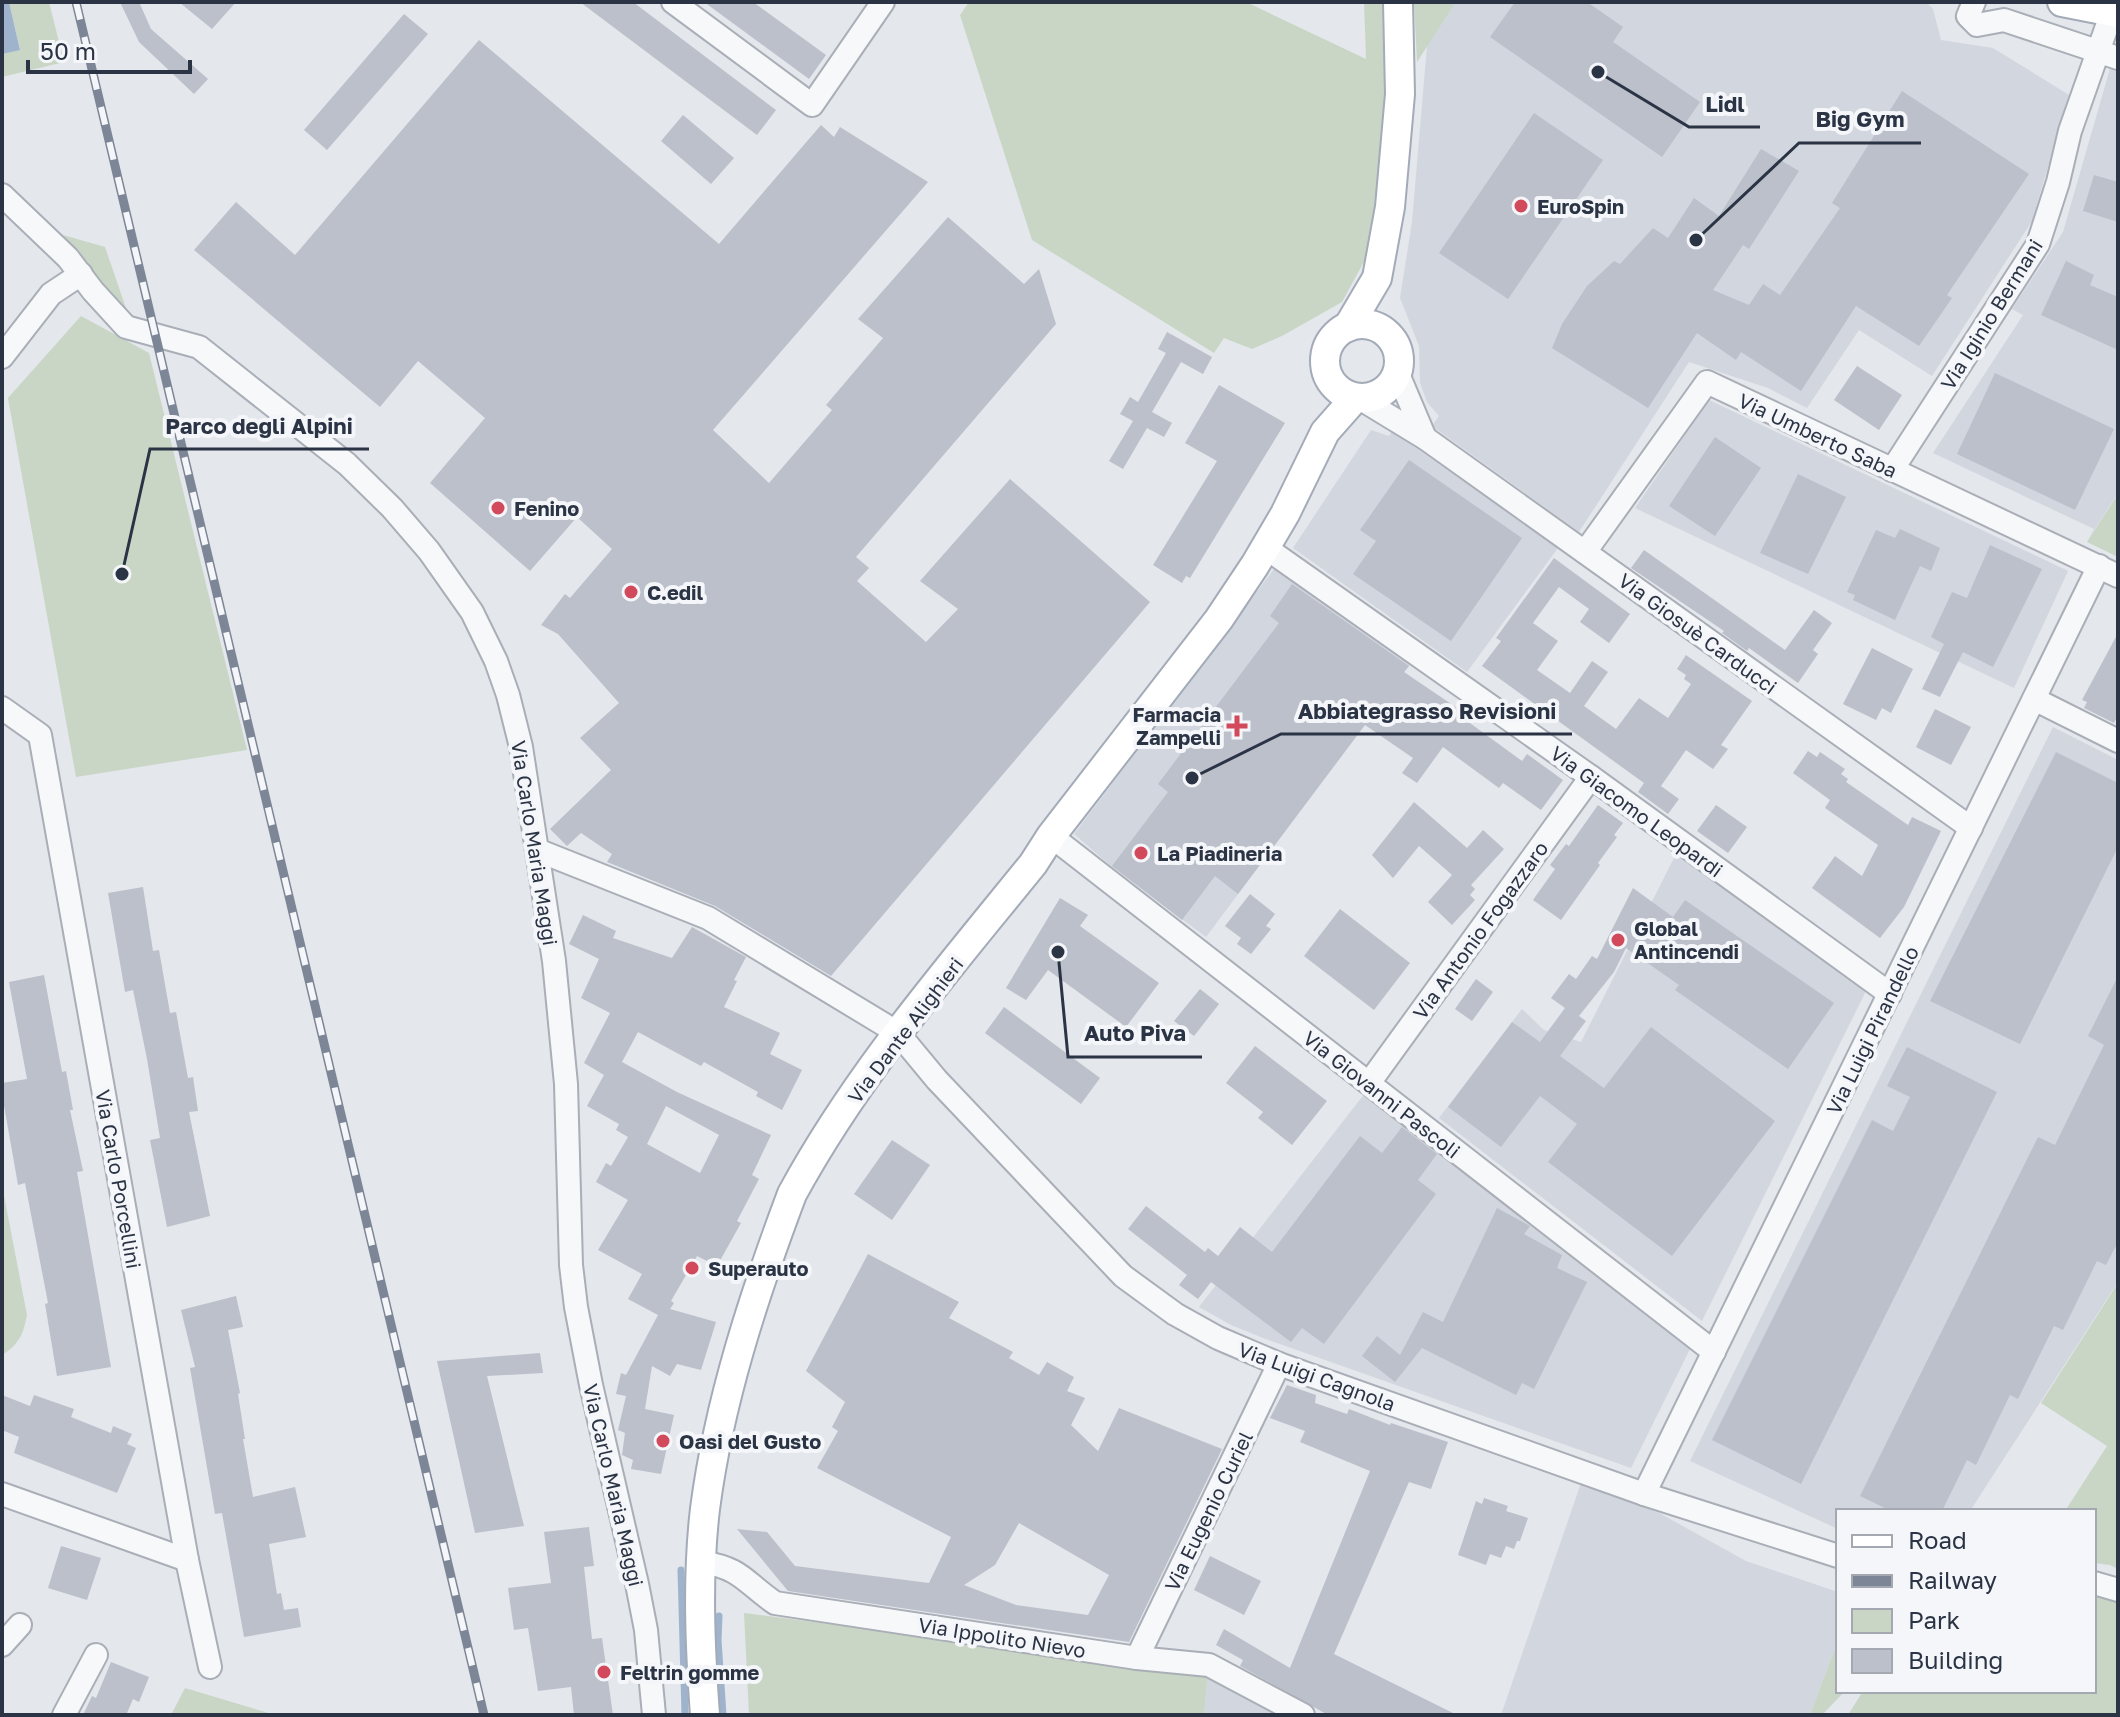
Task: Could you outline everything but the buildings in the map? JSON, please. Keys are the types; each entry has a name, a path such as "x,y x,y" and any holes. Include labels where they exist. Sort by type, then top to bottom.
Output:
{"main road":[{"path":"1348,327 1377,278 1390,207 1400,94 1398,2"},
{"path":"2062,2 2115,12"},
{"path":"1377,278 1389,334 1398,350 1398,374 1383,393 1358,398 1339,391 1329,379 1325,361 1329,344 1336,334 1360,324 1373,325 1389,334"},
{"name":"Via Dante Alighieri","path":"1325,432 1329,379"},
{"name":"Via Dante Alighieri","path":"705,1715 700,1653 705,1511 721,1418 787,1206 807,1167 898,1033 1033,864 1051,836 1219,619 1266,548 1325,432 1358,398"}],"street":[{"path":"673,2 812,105 883,2"},
{"path":"1974,2 1968,16 1977,25 2004,20 2108,55"},
{"name":"Via Iginio Bermani","path":"1892,470 2038,244 2070,131 2108,55 2115,12"},
{"name":"Via Carlo Maria Maggi","path":"2,195 54,242 126,327 199,347 311,433 392,508 429,551 472,612 496,661 521,747 554,961 566,1084 571,1265 575,1295 591,1385 640,1596 654,1715"},
{"path":"2,357 51,294 81,274"},
{"path":"1398,374 1425,438"},
{"name":"Via Umberto Saba","path":"1585,552 1707,382 2108,571"},
{"name":"Via Giosuè Carducci","path":"1358,398 1425,438 1971,828"},
{"name":"Via Giacomo Leopardi","path":"1266,548 1591,777 1890,994"},
{"name":"Via Luigi Pirandello","path":"1644,1494 2034,699 2108,571"},
{"path":"2034,699 2118,741"},
{"name":"Via Carlo Porcellini","path":"2,710 40,735 187,1560 210,1667"},
{"name":"Via Antonio Fogazzaro","path":"1369,1083 1591,777"},
{"name":"Via Giovanni Pascoli","path":"1051,836 1714,1352"},
{"name":"Via Luigi Cagnola","path":"537,850 708,918 898,1033 937,1080 1123,1276 1185,1320 1218,1338 1279,1364 1644,1494 1836,1555"},
{"name":"Via Eugenio Curiel","path":"1137,1658 1279,1364"},
{"path":"2,1494 187,1560"},
{"name":"Via Ippolito Nievo","path":"702,1562 725,1566 742,1574 775,1603 1137,1658 1209,1665 1303,1715"},
{"path":"2096,1584 2118,1590"},
{"path":"2,1645 20,1625"},
{"path":"64,1715 96,1655"}],"shaded area":[{"path":"1456,2 1926,2 1933,9 1941,40 1993,48 2069,95 2032,221 1932,376 1859,330 1807,408 1768,388 1689,362 1579,532 1432,426 1439,416 1427,402 1420,383 1419,346 1400,298 1412,222 1427,46"},
{"path":"2111,65 2118,66 2118,493 2087,542 2094,529 1933,453 2023,315 2012,309 2063,232"},
{"path":"1709,400 2068,571 2014,688 1635,508"},
{"path":"1371,430 1389,436 1392,431 1558,548 1467,672 1293,548"},
{"path":"1274,569 1293,579 1411,663 1206,937 1112,867 1074,834"},
{"path":"2053,727 2118,760 2118,1282 1971,1509 1836,1509 1836,1528 1690,1461"},
{"path":"1677,852 1862,985 1865,993 1702,1321 1439,1118 1522,1009 1544,1030 1581,1042"},
{"path":"1365,1093 1691,1347 1631,1468 1263,1338 1199,1307"},
{"path":"1581,1483 1661,1514 1746,1561 1836,1591 1836,1646 1810,1715 1501,1715"},
{"path":"1208,1673 1287,1715 1204,1715"}],"green space":[{"path":"9,2 49,2 64,62 2,77 2,54 20,49"},
{"path":"969,2 1246,2 1366,59 1364,2 1386,2 1388,85 1377,199 1366,258 1342,302 1252,349 1224,338 1214,353 1032,240 960,15"},
{"path":"1414,2 1456,2 1417,62"},
{"path":"63,235 105,247 129,317 97,282"},
{"path":"81,316 149,353 247,750 76,777 8,398"},
{"path":"2118,494 2118,557 2087,542"},
{"path":"2,1185 27,1315 19,1338 2,1355"},
{"path":"2118,1283 2118,1569 2096,1563 2096,1509 2066,1509 2107,1446 2041,1403"},
{"path":"2096,1594 2118,1601 2117,1715 1848,1715 1862,1693 2096,1693"},
{"path":"744,1613 1208,1673 1204,1715 749,1715"},
{"path":"1836,1646 1836,1693 1843,1693 1822,1715 1810,1715"},
{"path":"185,1688 275,1715 171,1715"}],"water":[{"path":"2,2 9,2 20,50 2,54"}],"waterway":[{"path":"681,1570 685,1715"},
{"path":"719,1616 723,1715"}],"railway":[{"path":"76,2 484,1715"}],"place":[{"name":"Lidl","path":"1598,72"},
{"name":"EuroSpin","path":"1521,206"},
{"name":"Big Gym","path":"1696,240"},
{"name":"Fenino","path":"498,508"},
{"name":"Parco degli Alpini","path":"122,574"},
{"name":"C.edil","path":"631,592"},
{"name":"Farmacia Zampelli","path":"1237,726"},
{"name":"Abbiategrasso Revisioni","path":"1192,778"},
{"name":"La Piadineria","path":"1141,853"},
{"name":"Global Antincendi","path":"1618,940"},
{"name":"Auto Piva","path":"1058,952"},
{"name":"Superauto","path":"692,1268"},
{"name":"Oasi del Gusto","path":"663,1441"},
{"name":"Feltrin gomme","path":"604,1672"}]}
